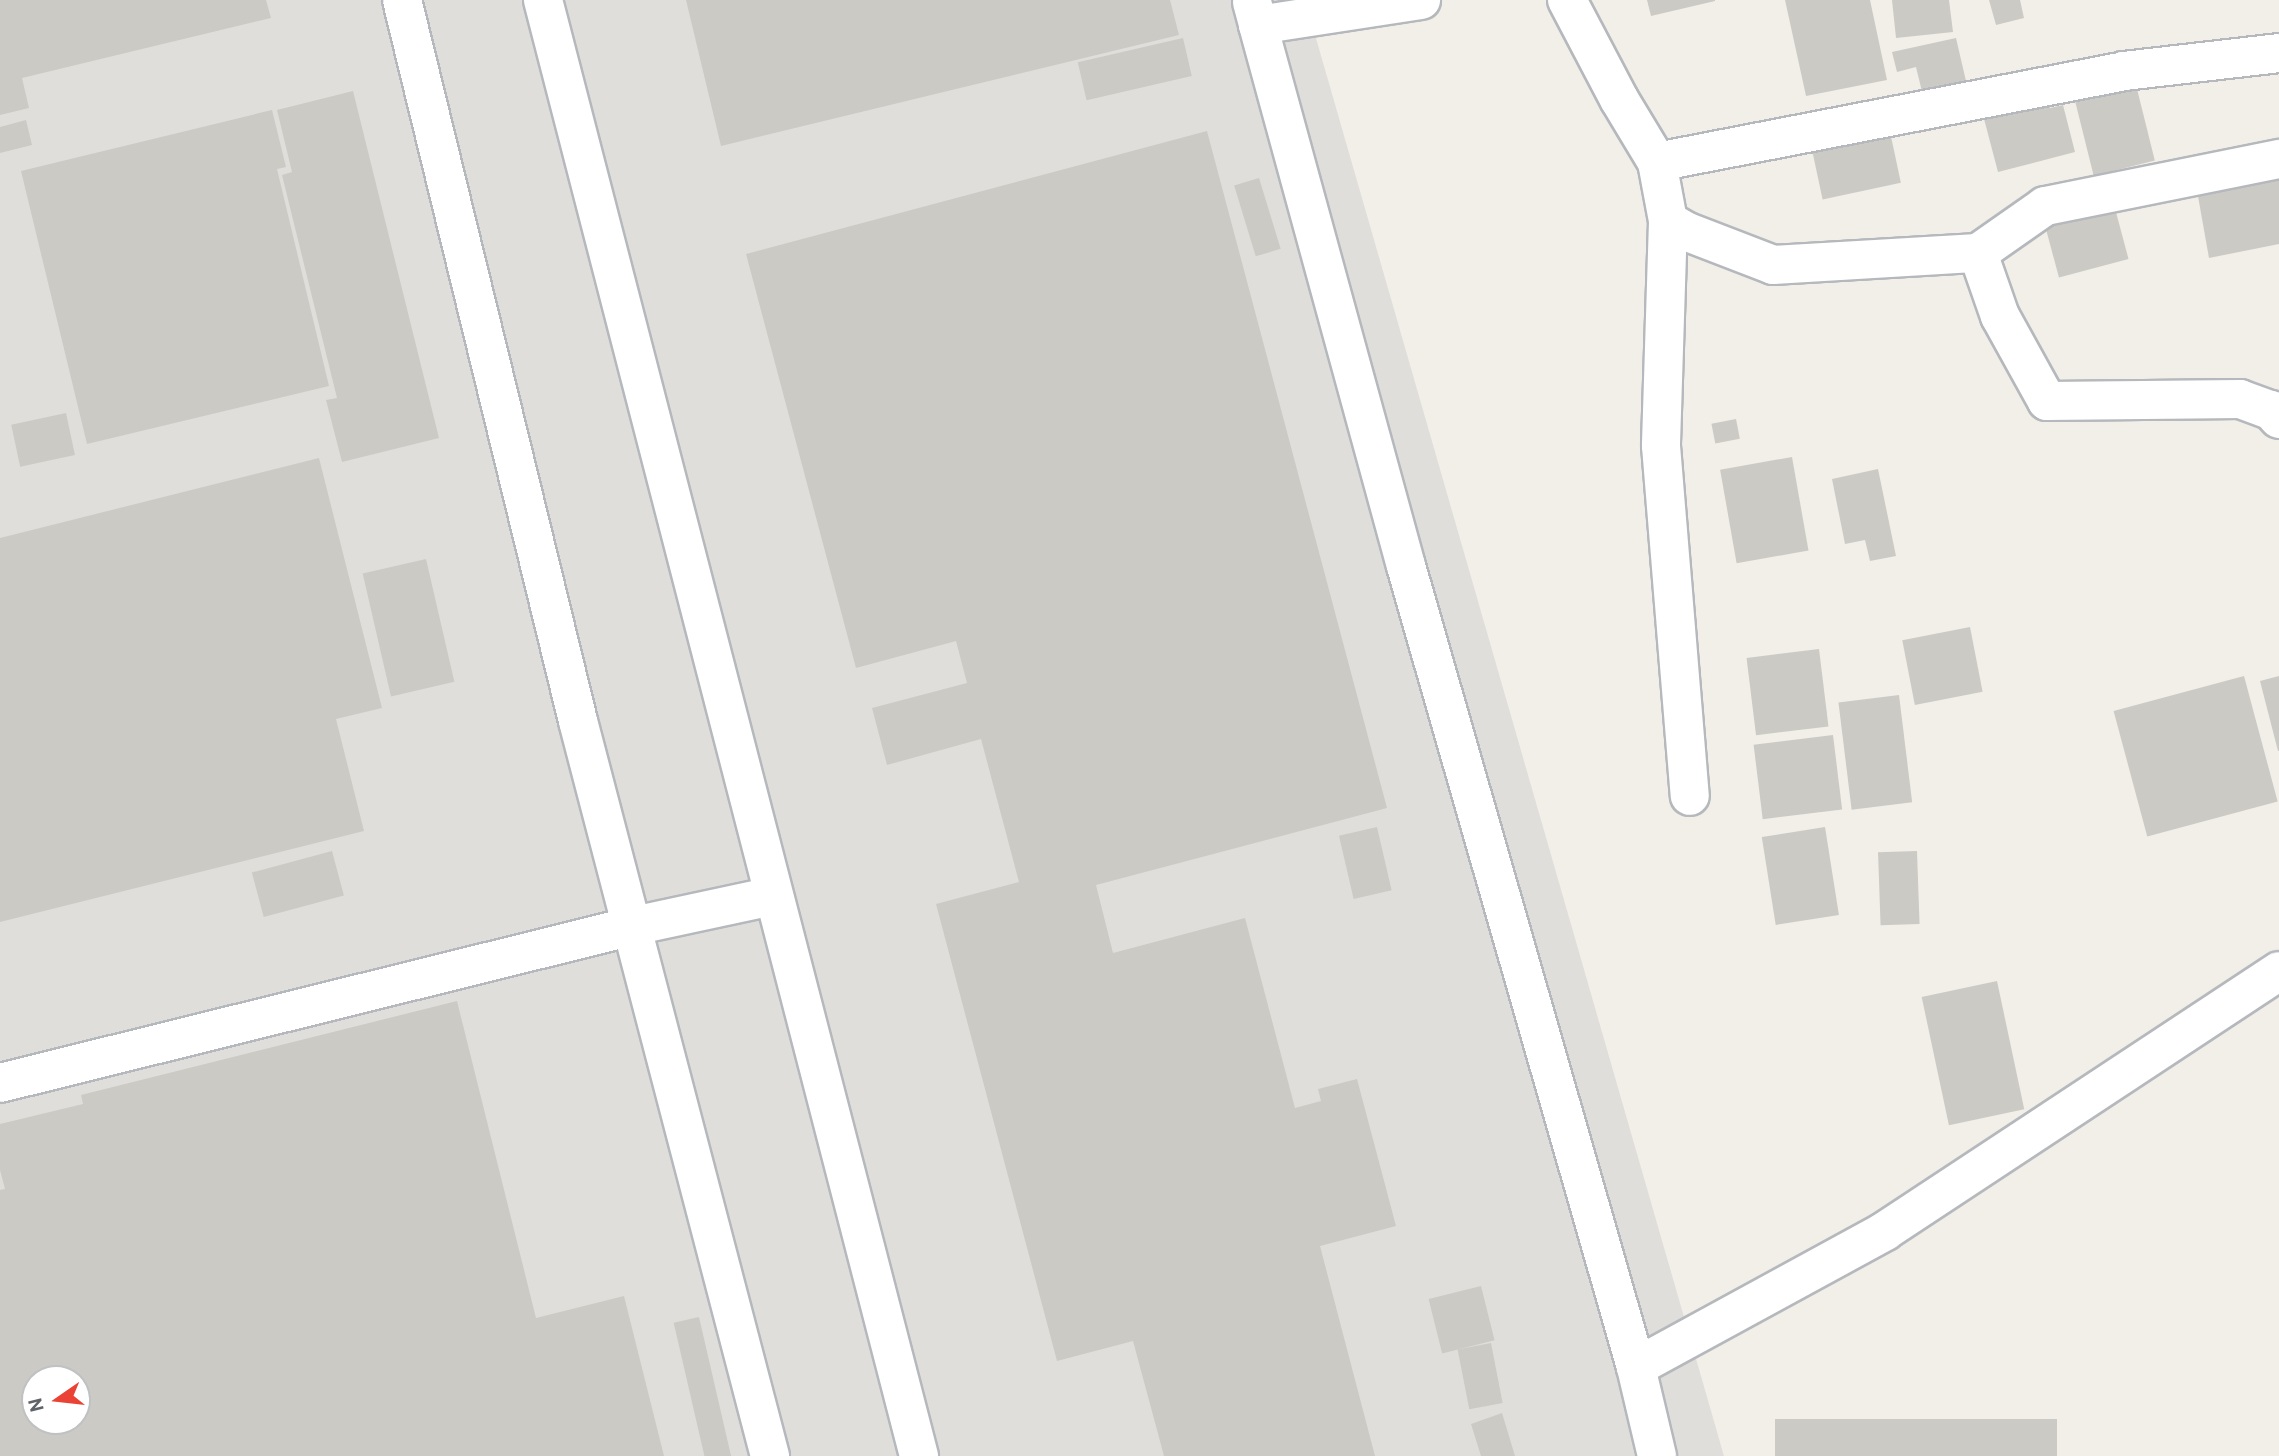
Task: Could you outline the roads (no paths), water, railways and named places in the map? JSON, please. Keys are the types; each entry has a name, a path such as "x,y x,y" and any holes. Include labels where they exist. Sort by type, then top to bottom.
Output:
{"street":[{"path":"402,0 578,721 770,1456"},
{"path":"543,0 919,1456"},
{"path":"1421,0 1255,13 1414,592 1636,1367 1657,1456"},
{"path":"1567,0 1619,99 1657,162 1668,220 1661,446 1690,796"},
{"path":"1657,162 2124,71 2279,53"},
{"path":"1668,220 1685,231 1773,265 1978,253 2045,206 2279,159"},
{"path":"1978,253 2000,316 2048,401 2240,399 2270,410 2279,419"},
{"path":"0,1083 633,926 773,896"},
{"path":"1636,1367 1885,1231 2279,971"}]}
